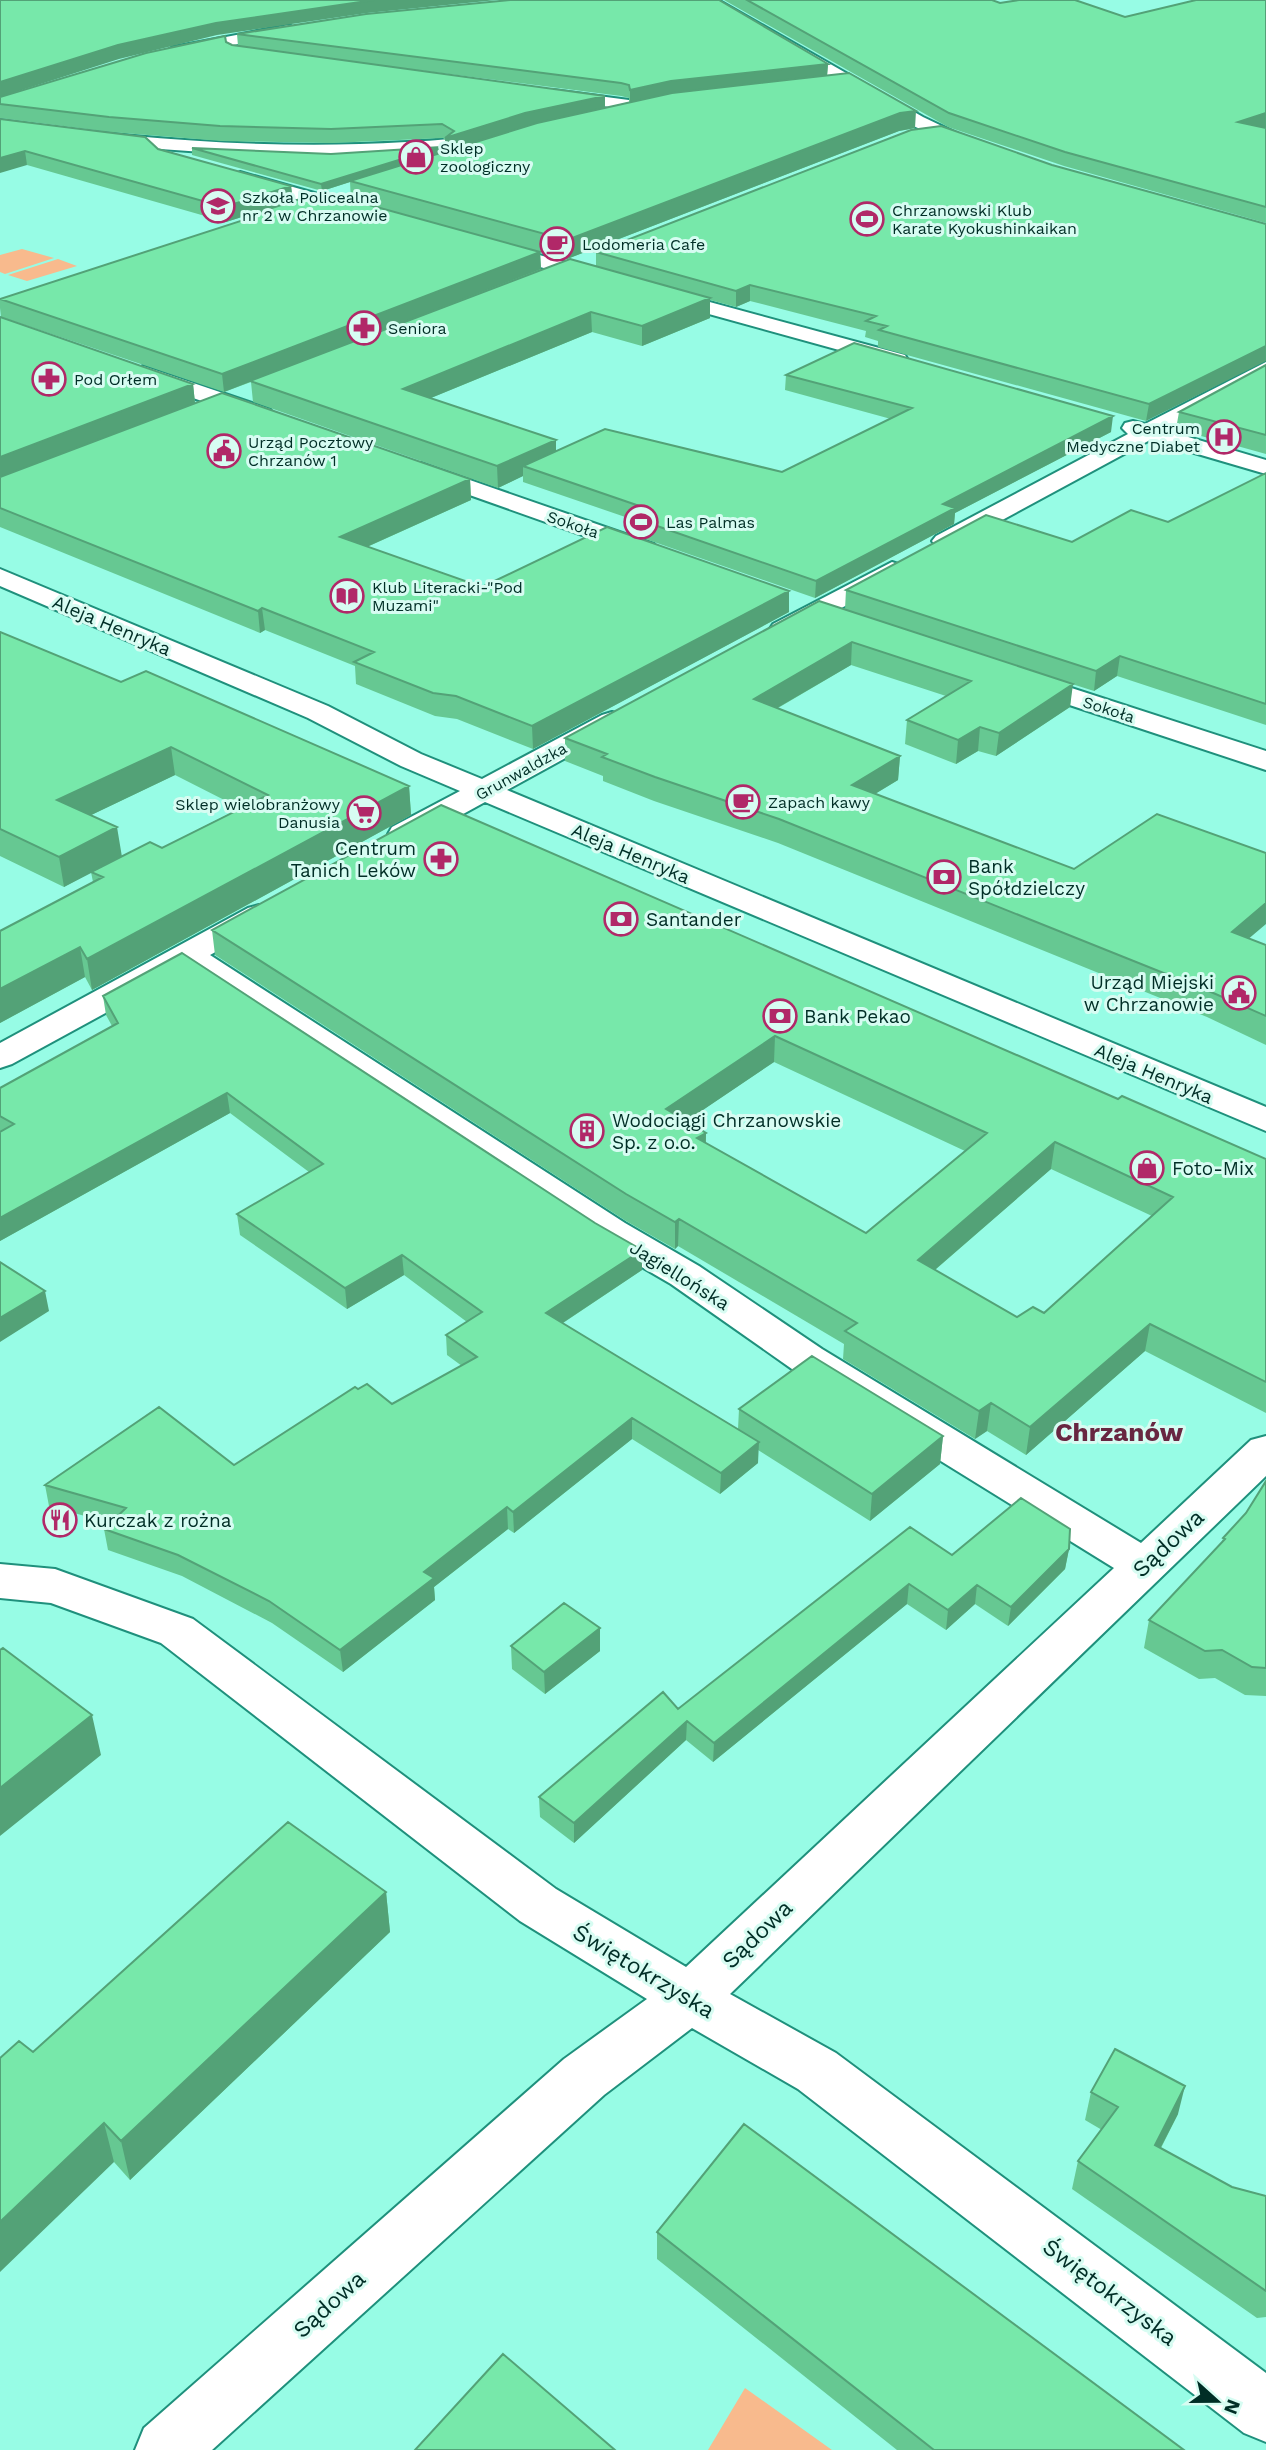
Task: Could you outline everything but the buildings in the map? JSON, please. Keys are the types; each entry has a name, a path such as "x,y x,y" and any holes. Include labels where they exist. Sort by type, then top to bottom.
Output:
{"street":[{"path":"708,0 941,133 997,154"},
{"path":"156,56 308,27"},
{"path":"200,46 255,54"},
{"path":"817,85 851,82"},
{"path":"541,93 651,106 594,119"},
{"path":"0,125 154,146 265,153 360,152 519,137 431,166"},
{"path":"906,137 941,133"},
{"path":"0,136 57,134"},
{"path":"154,146 166,157 380,217"},
{"path":"283,212 356,190"},
{"path":"466,241 922,367"},
{"path":"530,284 596,258"},
{"path":"126,368 291,424"},
{"path":"764,640 803,606 924,553 1266,369"},
{"path":"202,411 259,389"},
{"path":"1112,422 1266,467"},
{"name":"Sokoła","path":"396,461 673,558"},
{"name":"Aleja Henryka","path":"0,577 318,712 411,760 1266,1120"},
{"path":"803,606 845,621"},
{"name":"Sokoła","path":"997,671 1266,761"},
{"name":"Grunwaldzka","path":"373,851 631,711"},
{"path":"0,1057 289,898"},
{"name":"Jagiellońska","path":"187,955 611,1232 685,1275 807,1359 1143,1565"},
{"name":"Sądowa","path":"166,2450 584,2077 689,1999 1266,1451"},
{"name":"Świętokrzyska","path":"0,1581 55,1586 177,1631 537,1905 689,1999 817,2071 1266,2412"}],"shaded area":[{"path":"22,249 54,258 5,274 0,272 0,255"},
{"path":"58,259 77,266 27,281 8,275"},
{"path":"745,2388 832,2450 708,2450"}],"place":[{"name":"Sklep zoologiczny","path":"416,157"},
{"name":"Szkoła Policealna nr 2 w Chrzanowie","path":"218,206"},
{"name":"Chrzanowski Klub Karate Kyokushinkaikan","path":"867,219"},
{"name":"Lodomeria Cafe","path":"557,244"},
{"name":"Seniora","path":"364,328"},
{"name":"Pod Orłem","path":"49,379"},
{"name":"Centrum Medyczne Diabet","path":"1224,437"},
{"name":"Urząd Pocztowy Chrzanów 1","path":"224,451"},
{"name":"Las Palmas","path":"641,522"},
{"name":"Klub Literacki-\"Pod Muzami\"","path":"347,596"},
{"name":"Zapach kawy","path":"743,802"},
{"name":"Sklep wielobranżowy Danusia","path":"364,813"},
{"name":"Centrum Tanich Leków","path":"441,859"},
{"name":"Bank Spółdzielczy","path":"944,877"},
{"name":"Santander","path":"621,919"},
{"name":"Urząd Miejski w Chrzanowie","path":"1239,993"},
{"name":"Bank Pekao","path":"780,1016"},
{"name":"Wodociągi Chrzanowskie Sp. z o.o.","path":"587,1131"},
{"name":"Foto-Mix","path":"1147,1168"},
{"name":"Kurczak z rożna","path":"60,1520"}],"district":[{"name":"Chrzanów","path":"1119,1432"}]}
